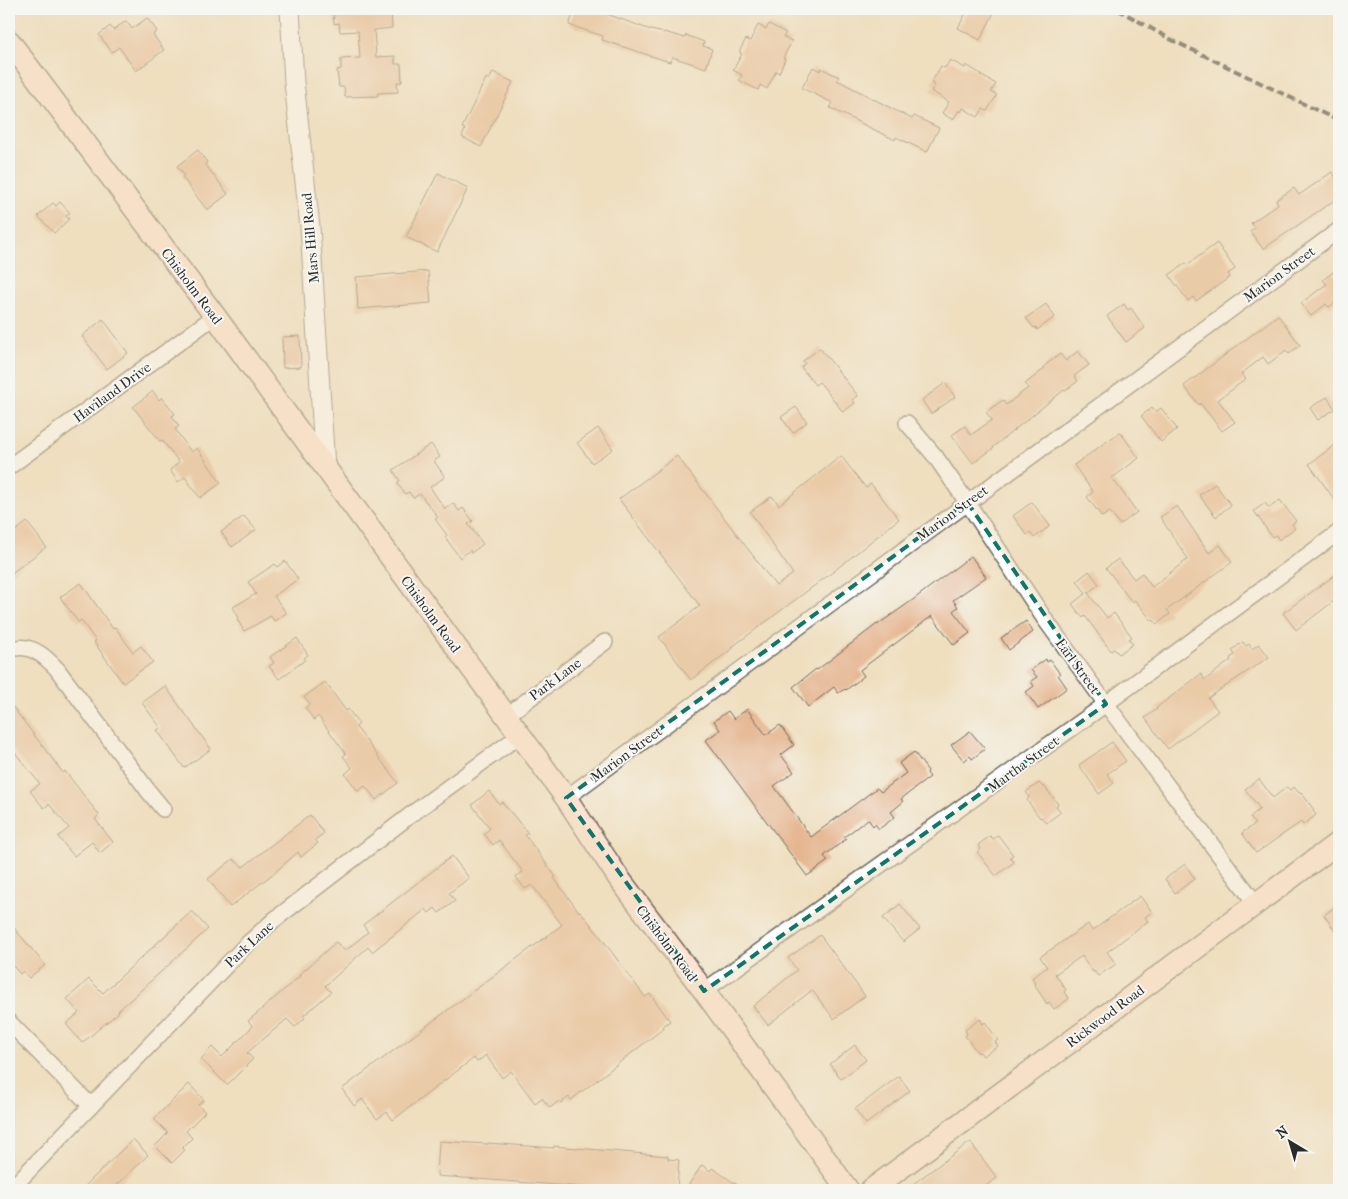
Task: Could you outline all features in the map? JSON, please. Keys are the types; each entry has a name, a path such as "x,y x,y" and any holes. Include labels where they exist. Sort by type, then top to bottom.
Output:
{"main road":[{"name":"Chisholm Road","path":"9,41 215,316 566,798 618,878 704,991 848,1190"},
{"name":"Rickwood Road","path":"871,1190 1339,842"}],"street":[{"name":"Mars Hill Road","path":"290,9 294,82 310,227 325,468"},
{"name":"Marion Street","path":"566,798 1339,230"},
{"name":"Haviland Drive","path":"9,467 215,316"},
{"name":"Earl Street","path":"907,423 934,456 967,502 1044,618 1106,704 1256,904"},
{"name":"Martha Street","path":"704,991 1106,704 1339,532"},
{"name":"Park Lane","path":"506,716 605,642"},
{"path":"9,650 14,648 31,649 46,656 163,809"},
{"name":"Park Lane","path":"10,1190 252,940 274,920 417,810 520,735"},
{"path":"9,1022 91,1106"}],"highlighted area":[{"path":"967,502 1106,704 704,991 566,798"}],"building":[{"path":"333,9 391,9 392,28 374,30 376,57 395,56 395,64 401,64 402,82 397,82 398,92 378,93 378,96 345,97 344,87 339,87 337,70 341,69 341,59 360,58 358,31 340,32 339,23 334,24"},
{"path":"575,9 606,9 604,13 651,30 685,38 686,35 704,42 703,46 712,49 706,68 672,57 670,62 602,40 603,36 569,25"},
{"path":"968,9 996,9 980,40 958,28"},
{"path":"147,18 157,31 153,35 164,50 136,71 119,47 112,52 99,35 110,26 113,30 126,21 132,29"},
{"path":"769,24 786,33 783,37 792,41 783,58 785,59 779,73 776,71 767,89 760,85 758,90 739,80 742,75 733,70 742,54 740,50 746,39 750,41 758,25 766,29"},
{"path":"950,60 965,68 966,65 996,84 991,92 997,95 987,111 983,109 978,117 963,108 961,112 959,110 953,120 942,113 949,102 931,91 935,85 931,83 941,66 945,68"},
{"path":"813,67 820,71 821,68 839,77 837,80 912,119 914,116 939,128 927,152 896,137 895,140 830,108 833,103 802,88"},
{"path":"493,72 513,82 481,147 462,137 465,129 462,128 486,78 489,80"},
{"path":"198,150 207,162 205,164 228,194 207,210 182,177 184,175 177,166"},
{"path":"1332,172 1339,182 1339,197 1263,249 1250,231 1255,228 1251,223 1278,204 1276,200 1294,188 1299,195"},
{"path":"438,173 468,188 437,252 406,237"},
{"path":"60,202 70,213 66,216 69,219 54,233 38,216 53,203 56,206"},
{"path":"1217,243 1235,269 1228,274 1230,277 1196,301 1193,297 1188,301 1169,275 1186,263 1187,265"},
{"path":"428,271 431,303 358,309 356,277"},
{"path":"1333,272 1337,277 1339,275 1339,300 1329,307 1326,304 1311,316 1301,303 1327,284 1323,280"},
{"path":"1046,304 1055,317 1037,330 1026,318"},
{"path":"1124,304 1128,310 1131,308 1145,328 1126,342 1107,316"},
{"path":"1278,315 1300,345 1289,354 1286,350 1268,364 1263,357 1241,374 1246,379 1218,400 1235,422 1222,431 1184,386"},
{"path":"103,319 128,353 107,369 82,336"},
{"path":"300,336 301,367 283,368 282,337"},
{"path":"820,348 858,396 852,400 855,403 843,412 822,385 819,382 815,385 801,367 805,363 803,361"},
{"path":"1078,351 1089,365 1074,376 1078,381 1064,390 973,463 952,435 965,426 971,435 992,420 986,412 1003,400 1006,405 1028,388 1025,384 1045,368 1043,367 1060,354 1066,361"},
{"path":"945,383 955,397 931,414 922,400"},
{"path":"153,391 159,400 162,397 175,414 172,416 179,426 175,429 191,452 197,448 221,483 200,498 185,477 178,482 170,470 179,462 133,407"},
{"path":"1327,397 1335,409 1318,420 1310,408"},
{"path":"796,407 807,422 793,433 781,417"},
{"path":"1152,408 1155,412 1161,408 1177,429 1161,442 1141,416"},
{"path":"598,428 613,449 592,463 577,443"},
{"path":"1120,432 1139,458 1112,478 1137,512 1120,525 1110,512 1102,517 1087,497 1093,492 1074,465"},
{"path":"1339,442 1339,506 1309,464"},
{"path":"431,444 440,457 434,461 445,477 430,487 445,509 453,503 459,511 463,508 473,521 468,524 483,544 471,553 470,550 460,558 435,519 438,517 420,494 413,498 409,492 405,494 397,483 400,481 393,470"},
{"path":"677,456 776,586 793,574 750,512 772,496 779,505 841,456 866,488 871,484 899,519 691,680 659,637 700,606 619,499"},
{"path":"1215,484 1231,505 1216,517 1199,495"},
{"path":"1280,500 1296,521 1292,524 1295,528 1279,540 1276,535 1272,537 1254,511 1265,503 1269,508"},
{"path":"1032,502 1050,526 1034,538 1030,532 1027,535 1013,516"},
{"path":"1177,506 1209,553 1220,545 1232,562 1167,610 1170,614 1157,624 1152,621 1135,600 1132,602 1106,568 1118,559 1134,579 1142,573 1152,587 1188,559 1160,517"},
{"path":"244,516 256,530 232,547 221,532"},
{"path":"27,522 46,547 9,575 9,536"},
{"path":"971,556 986,577 953,600 958,607 953,611 970,633 954,645 932,616 860,670 864,676 846,690 838,693 834,687 808,707 793,687"},
{"path":"285,561 298,579 274,596 286,613 274,621 271,616 244,631 233,607 256,594 248,582 275,564 277,567"},
{"path":"1089,571 1099,584 1088,593 1107,618 1114,613 1132,637 1129,639 1133,644 1119,654 1114,649 1111,651 1085,616 1083,618 1072,604 1086,593 1077,581"},
{"path":"1339,572 1339,597 1296,630 1283,613"},
{"path":"81,583 113,629 115,627 133,652 141,646 153,662 123,683 81,620 78,622 60,597"},
{"path":"1026,621 1033,632 1009,650 1001,638"},
{"path":"297,638 308,655 304,658 305,660 279,679 269,666 274,663 270,657"},
{"path":"1243,642 1246,646 1249,644 1252,649 1259,644 1269,657 1208,698 1218,711 1168,749 1145,718 1201,674 1205,680 1231,660 1230,658 1235,655 1232,650"},
{"path":"1046,659 1047,662 1050,660 1067,688 1038,709 1026,692 1034,686 1031,681 1037,677 1031,670"},
{"path":"325,682 346,711 348,709 359,724 356,727 398,783 376,800 365,786 358,791 345,774 352,768 343,756 346,754 318,716 314,720 305,708 310,704 304,697"},
{"path":"165,686 211,749 184,768 157,730 161,728 142,703"},
{"path":"9,702 63,773 65,771 99,815 95,819 113,842 100,853 92,842 74,856 58,837 69,828 49,804 44,808 30,791 40,784 9,745"},
{"path":"747,709 766,735 780,725 794,745 781,755 794,772 774,786 811,837 877,788 881,792 906,773 899,763 914,752 928,771 927,773 930,777 901,799 903,802 891,812 895,817 879,829 875,824 873,826 868,819 844,837 846,839 824,856 828,861 807,876 706,740 720,730 714,721 728,711 734,719"},
{"path":"970,731 985,749 972,759 970,756 964,761 951,745"},
{"path":"1112,742 1126,761 1107,774 1114,783 1099,794 1079,765"},
{"path":"1259,779 1273,798 1287,787 1290,790 1294,787 1299,793 1301,792 1316,815 1303,825 1301,822 1256,853 1242,833 1255,824 1250,817 1260,809 1245,789"},
{"path":"1039,783 1044,786 1058,804 1056,806 1061,812 1046,823 1027,800 1029,797 1026,792"},
{"path":"489,791 499,804 502,802 528,833 525,835 556,877 554,878 645,997 650,994 670,1021 663,1026 664,1028 571,1100 569,1097 561,1103 559,1101 550,1108 542,1098 535,1103 511,1071 502,1078 486,1055 477,1062 474,1058 393,1120 387,1112 377,1119 362,1099 354,1106 342,1089 562,925 532,885 525,889 516,877 523,872 499,840 493,845 484,834 490,828 472,805"},
{"path":"310,815 324,833 315,840 318,843 301,857 298,852 230,907 208,879 233,859 243,867"},
{"path":"998,835 1013,855 1010,857 1014,862 996,876 977,852 981,849 978,845 990,836 993,839"},
{"path":"452,856 469,878 449,893 455,901 439,913 435,908 429,913 426,909 372,952 368,947 325,986 331,992 303,1016 305,1018 295,1027 287,1019 247,1053 253,1059 227,1085 201,1059 212,1047 222,1057 253,1026 248,1021 336,942 345,951 368,932 363,925"},
{"path":"1185,864 1195,879 1175,893 1165,879"},
{"path":"1140,896 1152,912 1145,917 1148,921 1107,952 1116,964 1098,976 1082,956 1055,974 1066,990 1064,992 1069,999 1054,1009 1049,1002 1047,1004 1032,978 1047,967 1040,957 1088,924 1092,931"},
{"path":"900,904 920,929 903,942 883,918"},
{"path":"1339,904 1339,937 1324,915"},
{"path":"192,911 208,929 119,1012 82,1043 66,1024 79,1013 67,999 89,979 103,993"},
{"path":"9,922 45,965 29,978 23,971 20,974 9,961"},
{"path":"820,935 865,996 834,1019 812,990 768,1025 753,1006 797,970 788,958"},
{"path":"980,1019 983,1024 985,1022 998,1040 995,1042 998,1046 983,1056 980,1052 978,1053 965,1036 967,1034 965,1030"},
{"path":"855,1045 866,1060 841,1079 830,1064"},
{"path":"899,1076 910,1091 866,1124 855,1109"},
{"path":"189,1084 204,1100 198,1105 205,1112 186,1131 192,1138 182,1148 185,1150 172,1163 155,1146 168,1133 154,1119"},
{"path":"133,1139 148,1155 112,1190 81,1190"},
{"path":"439,1141 554,1148 554,1146 668,1156 668,1159 679,1160 677,1190 624,1190 437,1176"},
{"path":"970,1142 997,1178 980,1190 905,1190"},
{"path":"702,1165 710,1171 712,1168 745,1190 685,1190"}],"railway":[{"path":"1117,9 1170,39 1339,121"}]}
